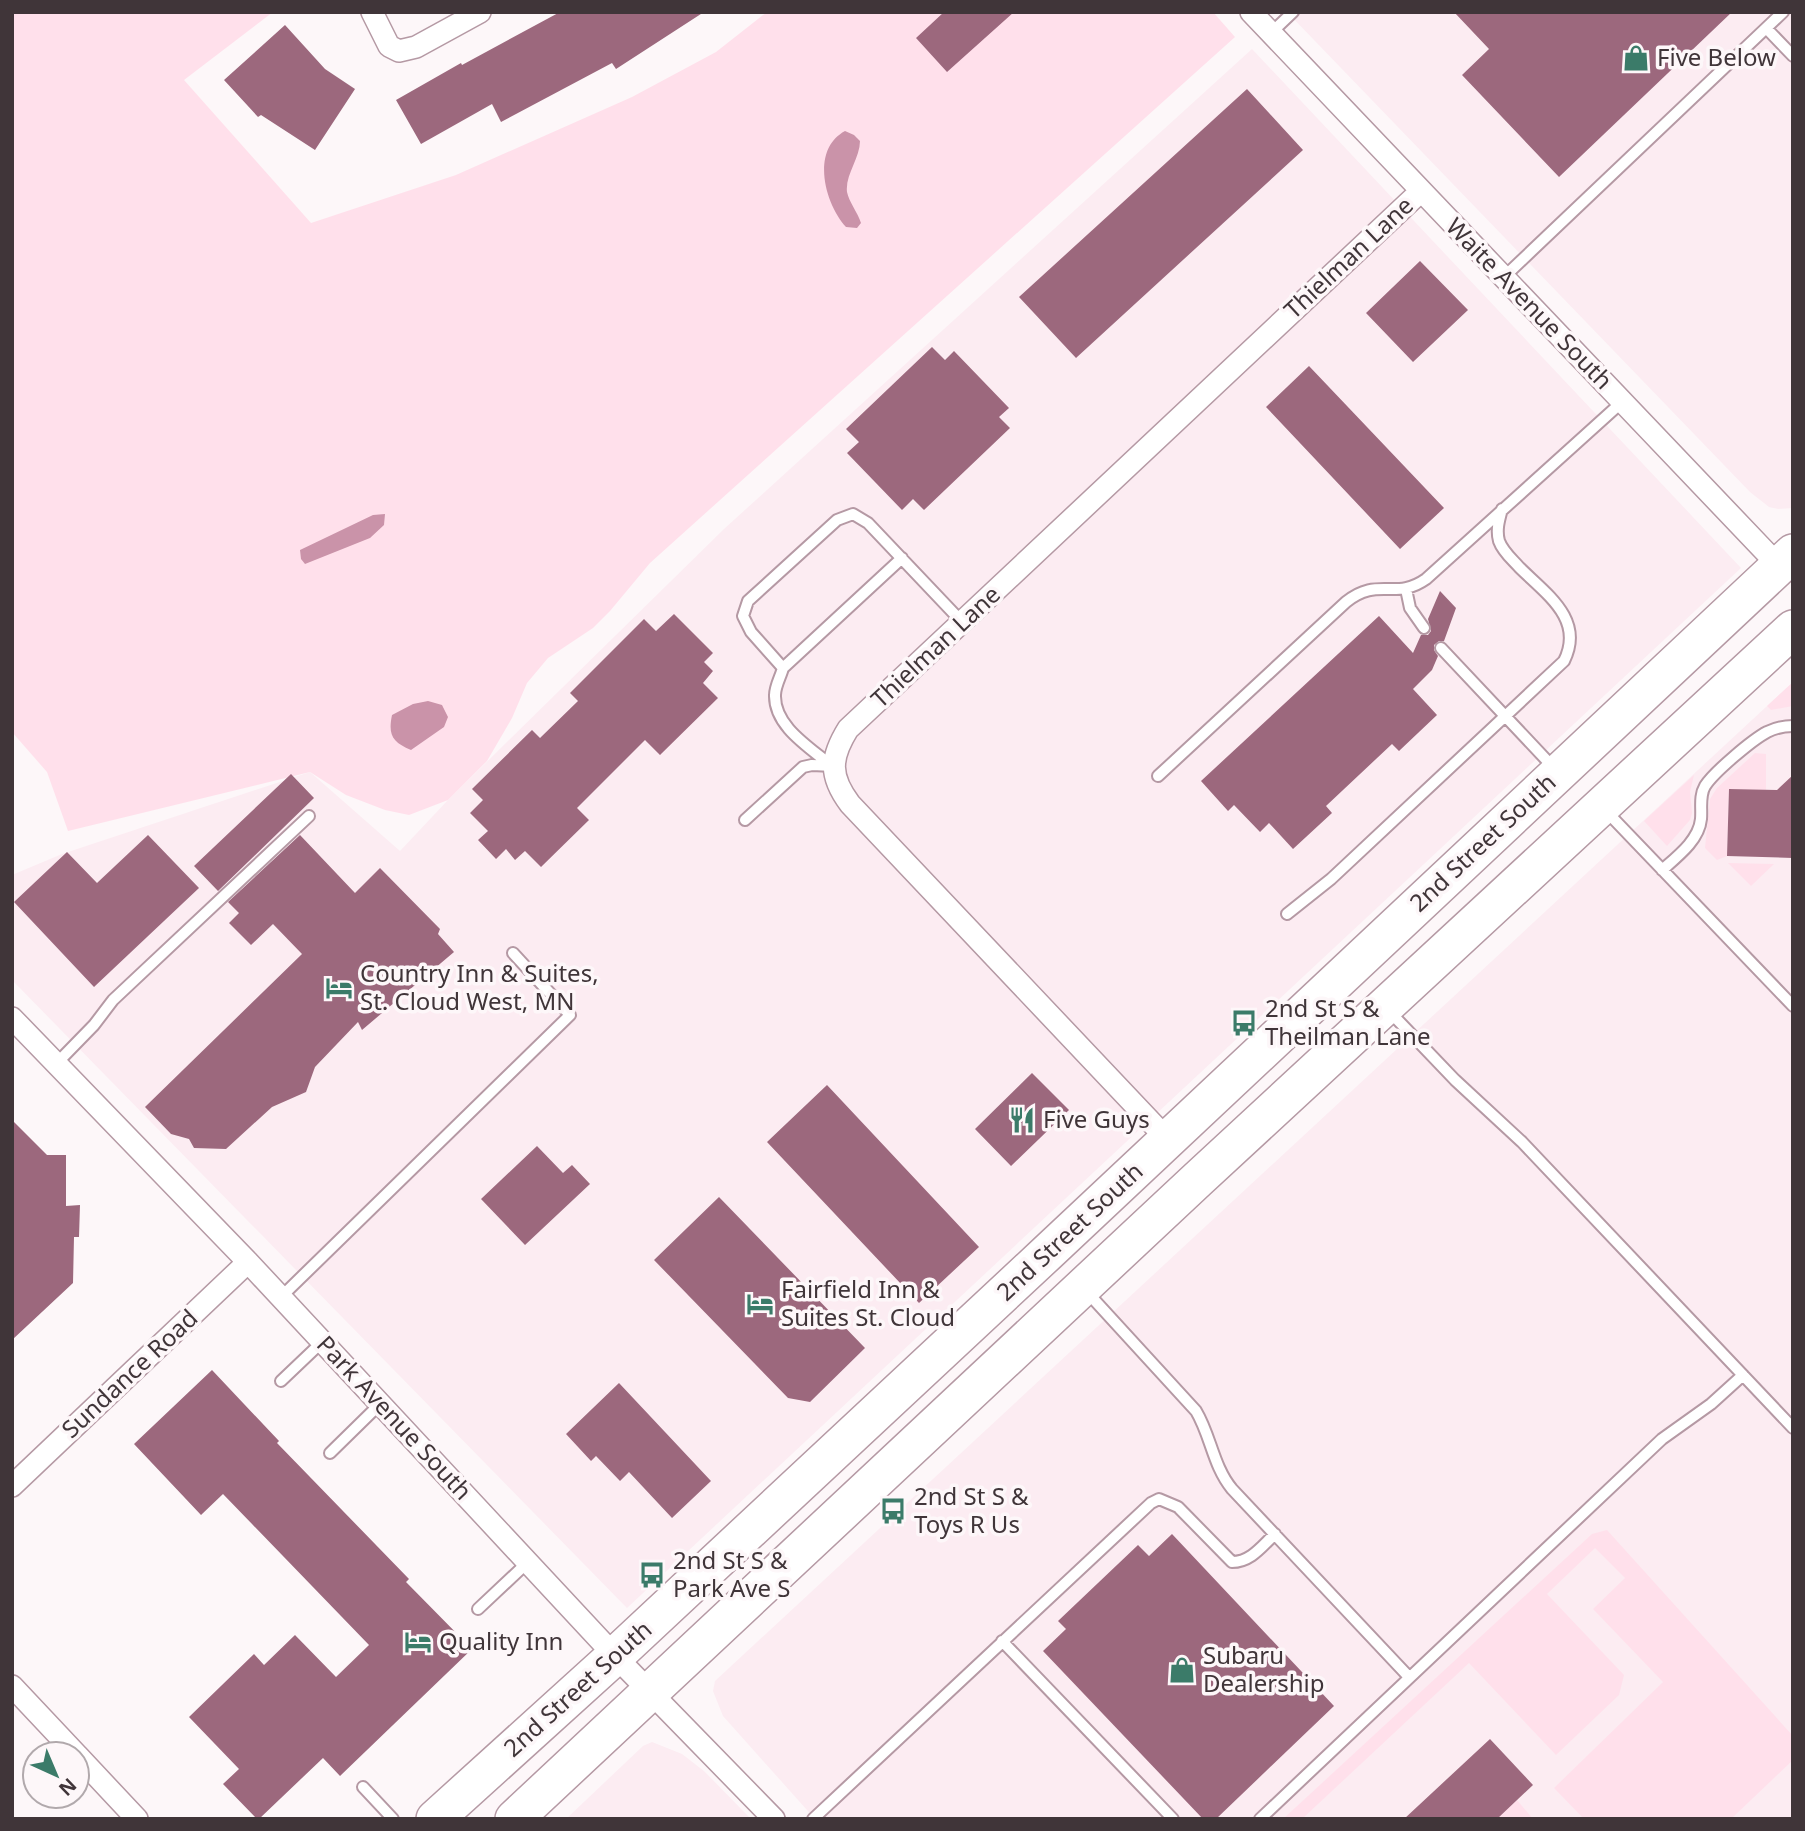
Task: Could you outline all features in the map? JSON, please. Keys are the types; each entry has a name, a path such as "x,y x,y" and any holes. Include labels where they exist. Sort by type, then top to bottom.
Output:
{"highway":[{"name":"2nd Street South","path":"435,1819 615,1656 1786,559"},
{"name":"2nd Street South","path":"517,1818 1082,1288 1793,629"}],"street":[{"path":"372,12 389,46 400,51 416,47 480,12"},
{"name":"Waite Avenue South","path":"1251,12 1622,402 1786,559"},
{"name":"Thielman Lane","path":"833,766 836,748 848,729 1421,191"},
{"path":"833,766 838,788 850,804 1168,1140"},
{"name":"Park Avenue South","path":"12,1018 248,1262 767,1817"},
{"name":"Sundance Road","path":"12,1486 248,1262"},
{"path":"12,1686 64,1740"},
{"path":"91,1769 137,1819"}],"lane":[{"path":"1271,33 1293,12"},
{"path":"1504,277 1783,12"},
{"path":"1767,29 1793,56"},
{"path":"1158,776 1357,593 1367,589 1414,588 1622,402"},
{"path":"1287,914 1331,879 1564,661 1572,639 1570,626 1565,615 1505,553 1500,542 1498,522 1502,509"},
{"path":"783,668 751,632 743,616 748,601 837,520 853,514 868,523 962,622"},
{"path":"833,766 794,735 778,713 775,693 783,668 902,558"},
{"path":"1406,589 1410,608 1424,628"},
{"path":"1441,648 1558,773"},
{"path":"1662,870 1686,848 1699,828 1704,788 1710,780 1765,733 1780,727 1793,726"},
{"path":"745,820 803,767 833,766"},
{"path":"1601,806 1793,1006"},
{"path":"56,1064 94,1025 113,1000 309,816"},
{"path":"281,1297 570,1015 513,953"},
{"path":"1385,1006 1455,1080 1522,1142 1793,1428"},
{"path":"1082,1288 1196,1410 1223,1478 1409,1677"},
{"path":"281,1381 323,1342"},
{"path":"1260,1819 1662,1439 1717,1399 1743,1374"},
{"path":"330,1453 380,1404"},
{"path":"813,1819 1143,1509 1159,1499 1178,1507 1232,1562 1241,1562 1251,1556 1275,1534"},
{"path":"478,1609 528,1562"},
{"path":"1002,1641 1173,1819"},
{"path":"363,1787 394,1819"}],"shaded area":[{"path":"12,12 273,12 184,80 311,223 456,175 632,97 716,52 767,12 1213,12 1235,37 650,563 593,628 548,658 527,683 512,718 487,761 448,800 409,815 385,810 346,795 310,772 68,831 47,772 12,732"},
{"path":"1287,12 1793,12 1793,508 1769,507 1750,492"},
{"path":"1252,49 1741,568 627,1608 12,980 12,875 62,854 310,772 400,851 448,800 724,529"},
{"path":"845,131 860,141 847,186 848,196 861,223 857,228 846,227 838,217 824,178 827,151 834,140"},
{"path":"385,514 384,525 370,538 305,564 301,559 300,550 373,515"},
{"path":"1793,682 1793,1819 815,1819 723,1716 713,1691 715,1681"},
{"path":"1793,682 1793,706 1771,710 1767,706"},
{"path":"428,701 442,705 448,717 444,727 411,750 399,744 391,733 392,715 413,704"},
{"path":"1755,753 1766,754 1766,790 1729,789 1727,856 1717,860 1705,848 1710,799 1717,788"},
{"path":"1694,775 1690,792 1690,820 1667,846 1644,821"},
{"path":"1728,863 1774,864 1751,886"},
{"path":"1607,1530 1793,1736 1793,1760 1731,1819 1584,1819 1554,1788 1663,1682 1593,1609 1625,1578 1595,1548 1547,1594 1624,1675 1619,1695 1556,1755 1469,1663 1302,1819 1283,1819 1592,1534"},
{"path":"652,1742 682,1754 704,1771 751,1819 566,1819 643,1746"},
{"path":"1517,1800 1533,1819 1497,1819"}],"building":[{"path":"560,12 704,12 616,69 612,63 501,122 492,104 421,144 396,100"},
{"path":"944,12 1014,12 947,72 916,38"},
{"path":"1454,12 1732,12 1559,177 1462,75 1489,49"},
{"path":"285,25 325,69 355,89 315,150 261,115 258,117 224,80"},
{"path":"1247,89 1303,150 1076,358 1019,297"},
{"path":"1420,261 1468,310 1413,362 1366,313"},
{"path":"932,347 945,360 954,351 1009,408 999,417 1010,428 924,510 913,499 902,510 847,453 859,442 846,429"},
{"path":"1309,366 1444,508 1400,549 1266,407"},
{"path":"1440,591 1456,608 1444,641 1434,645 1438,656 1432,670 1413,689 1437,715 1399,751 1392,744 1326,806 1332,813 1293,849 1269,823 1260,832 1234,805 1228,811 1201,781 1379,616 1413,653 1421,635 1428,635 1431,631 1428,619"},
{"path":"674,614 713,653 704,662 713,671 703,683 718,698 660,755 645,740 577,808 589,820 541,867 525,851 515,860 506,849 496,859 478,840 488,831 470,813 483,800 472,789 532,730 540,738 578,701 570,693 644,619 656,631"},
{"path":"291,774 314,798 218,891 194,866"},
{"path":"1793,775 1793,858 1727,856 1729,789 1777,790"},
{"path":"148,835 199,888 94,987 14,902 67,852 97,883"},
{"name":"Country Inn & Suites, St. Cloud West, MN","path":"300,835 355,893 380,868 440,929 438,934 454,952 362,1030 358,1022 315,1067 306,1092 272,1107 226,1149 194,1148 189,1139 171,1134 145,1107 302,954 273,924 251,945 229,923 239,913 228,902"},
{"name":"Five Guys","path":"1032,1073 1069,1110 1011,1166 975,1129"},
{"path":"827,1085 979,1247 919,1303 767,1142"},
{"path":"12,1120 47,1155 66,1155 66,1206 80,1205 79,1237 74,1237 73,1283 12,1340"},
{"path":"537,1146 563,1173 572,1165 590,1184 525,1245 481,1199"},
{"name":"Fairfield Inn & Suites St. Cloud","path":"719,1197 865,1348 810,1402 788,1398 654,1260"},
{"name":"Quality Inn","path":"212,1370 279,1441 277,1443 409,1579 406,1582 472,1649 340,1776 323,1758 259,1819 223,1784 239,1769 189,1717 254,1654 264,1665 295,1635 336,1677 369,1645 223,1494 201,1515 134,1444"},
{"path":"619,1383 711,1481 672,1518 629,1472 620,1481 596,1456 591,1461 566,1434"},
{"path":"1172,1534 1334,1706 1216,1819 1203,1819 1043,1651 1066,1629 1058,1621 1138,1545 1149,1556"},
{"path":"1490,1739 1533,1785 1497,1819 1404,1819"}],"place":[{"name":"Five Below","path":"1636,58"},
{"name":"Country Inn & Suites, St. Cloud West, MN","path":"339,988"},
{"name":"2nd St S & Theilman Lane","path":"1244,1023"},
{"name":"Five Guys","path":"1022,1120"},
{"name":"Fairfield Inn & Suites St. Cloud","path":"760,1304"},
{"name":"2nd St S & Toys R Us","path":"893,1511"},
{"name":"2nd St S & Park Ave S","path":"652,1575"},
{"name":"Quality Inn","path":"418,1642"},
{"name":"Subaru Dealership","path":"1182,1670"}]}
